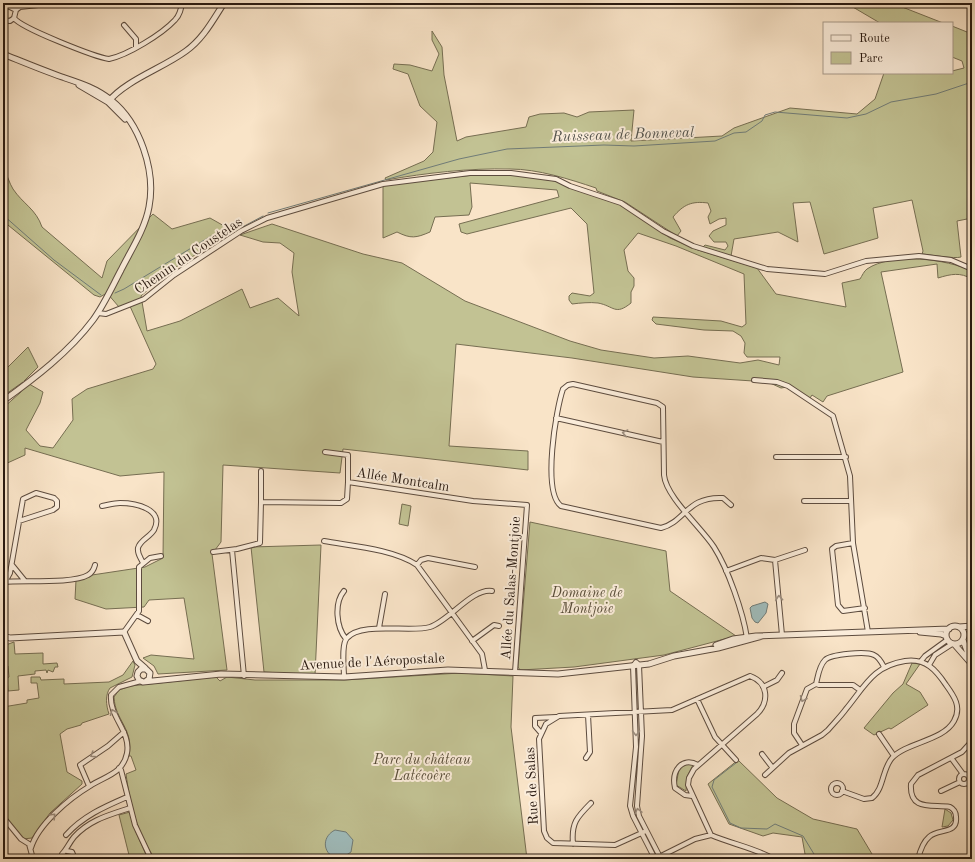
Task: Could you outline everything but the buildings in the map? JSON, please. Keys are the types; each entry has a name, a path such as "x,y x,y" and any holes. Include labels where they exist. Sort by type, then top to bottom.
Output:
{"street":[{"path":"3,20 10,21 14,18 16,10 25,5 56,3"},
{"path":"127,3 150,5 171,3"},
{"path":"14,18 19,24 106,59 113,58 136,47 176,20 181,10 182,3"},
{"path":"110,101 129,86 192,47 202,36 222,4"},
{"path":"3,6 16,10"},
{"path":"124,25 136,39 136,47"},
{"path":"3,54 62,77 110,101 137,134 148,166 151,190 149,207 138,236 98,313 85,329 53,361 3,402"},
{"name":"Chemin du Coustelas","path":"98,313 106,314 144,299 174,275 241,231 267,218 383,184 461,174 511,173 548,177 570,186 603,196 631,209 663,231 693,246 766,269 825,274 866,261 919,256 951,260 972,269"},
{"path":"754,380 777,382 788,386 808,401 830,413 835,420 850,476 853,543 868,632"},
{"path":"731,505 723,498 712,498 696,503 685,511 669,524 659,528 561,506 555,500 553,492 553,431 562,390 568,385 614,393 657,403 662,406 664,414 663,442 666,486 685,511 713,546 726,571 747,639"},
{"path":"556,418 663,442"},
{"path":"325,452 348,456 348,482"},
{"path":"776,457 846,457"},
{"path":"213,552 232,550 260,543 261,471"},
{"name":"Allée Montcalm","path":"261,502 341,503 347,499 348,482 473,501 527,505"},
{"path":"19,521 53,510 58,505 57,501 54,498 38,493 26,496 22,501 12,565 4,582 82,577 92,572 95,565"},
{"path":"804,501 851,501"},
{"path":"102,506 124,504 147,508 155,514 157,521 153,532 138,547 138,552 143,563"},
{"name":"Allée du Salas-Montjoie","path":"515,672 527,505"},
{"path":"324,541 395,555 417,565 483,656 485,670"},
{"path":"853,543 836,546 832,549 838,605 843,611 865,608"},
{"path":"232,550 244,676"},
{"path":"726,571 761,558 775,560 805,550"},
{"path":"3,636 10,638 124,632 139,610 138,572 143,563 150,558 161,556"},
{"path":"417,565 421,560 428,558 475,568"},
{"path":"775,560 782,635"},
{"path":"12,565 24,581"},
{"path":"344,591 340,599 338,613 340,628 346,639 344,677"},
{"path":"346,639 354,634 379,628 428,628 435,625 484,591 492,591"},
{"path":"379,628 385,594"},
{"path":"137,615 148,621"},
{"path":"472,641 494,625 499,626"},
{"path":"921,661 947,638 949,629 953,626 972,626"},
{"path":"972,626 965,634 963,640 972,664"},
{"path":"959,627 965,634"},
{"name":"Avenue de l'Aéropostale","path":"119,768 125,760 127,748 124,732 112,710 111,695 119,687 143,681 221,674 244,676 344,677 437,670 485,670 515,672 526,676 538,674 558,674 609,669 625,663 636,665 656,663 663,659 708,649 728,641 762,636 949,629"},
{"name":"Avenue de l'Aéropostale","path":"904,630 938,633 947,638"},
{"path":"124,632 137,661 137,678 143,681 149,679 150,673"},
{"path":"3,641 10,638"},
{"path":"947,638 972,664"},
{"path":"929,664 935,655 963,640"},
{"path":"816,684 821,666 826,659 836,655 870,654 878,658 884,667"},
{"path":"137,661 158,680"},
{"path":"765,775 789,753 822,735 828,730 847,709 871,677 884,667 904,661 921,661 929,664 942,678 955,698 957,706 956,715 952,724 894,756 885,769 877,793 872,798 864,799 842,791"},
{"path":"636,665 638,712 630,806 633,816 644,832 658,858 699,838 711,835"},
{"path":"138,672 145,668"},
{"path":"763,687 777,680 782,673"},
{"path":"541,733 535,726 535,718 672,710 745,677 755,678 763,687 766,699 762,709 698,765 692,771 688,783 692,796 711,835 728,843 764,854 774,859"},
{"path":"802,745 794,733 794,724 807,689 816,684 853,685 860,690"},
{"path":"697,699 715,737 736,760"},
{"path":"586,758 590,752 588,715"},
{"name":"Rue de Salas","path":"558,716 546,724 539,739 544,833 552,843 615,845 644,832"},
{"path":"89,786 85,782 80,765 108,746 124,732"},
{"path":"880,734 894,756"},
{"path":"918,859 920,851 929,836 939,831 951,829 954,826 956,818 955,812 950,807 924,806 920,804 912,795 911,784 918,775 962,752 972,740"},
{"path":"762,754 772,767"},
{"path":"941,791 960,782 965,784 968,782 968,777 963,774 952,758"},
{"path":"692,796 685,795 675,788 677,769 680,764 685,762 691,762 698,765"},
{"path":"31,848 35,838 54,816 89,786 119,768 140,838 151,859"},
{"path":"960,782 959,778 963,774"},
{"path":"66,835 92,812 127,796"},
{"path":"573,844 572,832 575,822 591,803"},
{"path":"62,859 62,854 67,851 70,842 85,826 103,817 130,808"},
{"path":"3,817 31,848 33,859"},
{"path":"67,851 72,852 75,859"}],"green space":[{"path":"846,3 892,3 940,22 878,22"},
{"path":"953,26 972,34 972,218 957,221 961,257 922,254 923,251 912,200 873,208 878,238 824,254 810,202 793,203 798,242 778,232 734,239 731,256 703,247 705,245 725,250 728,246 726,242 714,242 709,236 713,231 726,225 726,218 719,219 710,224 708,217 711,211 708,203 689,204 673,217 681,231 677,236 625,202 597,191 596,188 542,173 521,169 479,169 432,173 386,180 385,178 424,161 433,152 437,122 420,106 408,74 393,69 394,64 410,65 432,71 439,54 432,40 432,31 442,47 444,75 457,141 466,137 526,127 529,117 540,114 564,113 577,117 589,112 634,110 631,141 722,136 734,128 790,108 857,114 875,99 884,74 953,74 953,71 964,68 962,61 953,57"},
{"path":"3,169 13,189 33,211 42,227 102,278 107,261 153,214 172,229 210,218 233,231 168,272 141,296 147,331 180,321 242,289 250,308 278,298 299,316 292,272 294,253 280,243 263,242 240,235 272,224 363,254 402,263 465,301 570,341 601,350 654,358 688,356 740,363 758,360 779,365 780,357 747,357 744,353 745,343 741,336 733,331 704,330 656,324 652,320 653,317 721,321 742,327 746,324 744,274 676,246 638,233 624,250 628,271 634,278 634,286 631,292 631,303 618,310 598,303 572,304 569,300 569,296 572,293 590,296 594,293 587,224 571,208 467,234 461,232 459,224 559,197 557,190 470,183 472,207 469,215 435,217 430,232 421,236 410,237 397,232 383,238 383,185 483,174 511,174 555,181 615,202 632,211 670,238 698,250 757,268 776,294 846,307 842,283 860,279 866,270 890,260 920,259 949,263 972,271 972,279 963,275 955,274 938,278 937,264 881,272 903,372 827,396 823,402 812,395 808,401 787,387 781,388 768,382 693,377 572,358 456,344 449,446 528,451 528,470 343,449 340,473 223,465 221,542 212,554 227,670 158,674 154,666 143,658 151,655 194,659 184,598 149,600 144,607 106,609 75,599 76,580 92,575 145,567 163,558 164,472 120,476 25,448 25,455 3,465 3,408 21,392 23,382 3,396 3,372 28,347 38,367 24,381 43,392 40,403 26,430 40,446 53,448 73,420 72,399 87,389 153,369 156,364 129,304 119,307 107,293 100,297 94,295 3,221"},
{"path":"402,504 411,506 408,526 399,524"},
{"name":"Domaine de Montjoie","path":"530,522 666,551 670,591 736,636 664,655 574,667 520,670 518,667"},
{"path":"321,545 315,675 264,672 251,547"},
{"path":"14,642 15,654 43,653 43,664 57,663 58,667 55,667 53,672 48,670 47,673 46,670 35,671 35,674 18,676 19,690 8,691 8,666 3,666 3,646"},
{"path":"133,661 135,665 132,677 110,688 108,691 106,700 109,714 67,729 60,734 67,772 82,781 82,784 50,813 32,838 23,839 3,813 3,707 27,703 27,700 39,698 37,683 31,683 31,677 40,677 41,680 64,679 64,684 109,682 123,675"},
{"path":"912,663 920,664 906,684 920,692 928,705 891,729 889,728 874,735 864,728 893,693 903,684"},
{"name":"Parc du château Latécoère","path":"460,673 513,676 511,727 527,859 155,859 143,839 135,818 126,774 136,770 131,756 129,756 130,746 127,731 115,705 114,697 119,690 130,686 216,677 220,681 227,677 255,680 344,680"},
{"path":"738,760 777,798 813,819 857,829 875,859 810,859 805,854 802,837 773,833 763,836 729,824 708,784"},
{"path":"680,764 693,765 687,777 686,791 676,785"},
{"path":"945,809 951,813 953,820 948,826 942,827"},
{"path":"130,812 136,832 148,859 130,859 119,815"}],"water":[{"path":"765,602 768,604 766,613 758,623 755,622 752,618 750,608"},
{"path":"335,830 346,832 353,840 351,852 342,858 333,857 329,854 325,843 328,836"}],"waterway":[{"name":"Ruisseau de Bonneval","path":"268,213 459,159 507,149 604,145 634,146 715,141 734,133 746,132 762,121 765,115 775,112 847,118 866,114 891,102 936,94 972,82"},
{"path":"3,215 54,260 101,295"},
{"name":"Ruisseau de Bonneval","path":"115,293 211,236 235,231 263,216"},
{"path":"736,763 714,780 712,787 730,823 741,828 767,829 775,824 803,836 817,859"}]}
